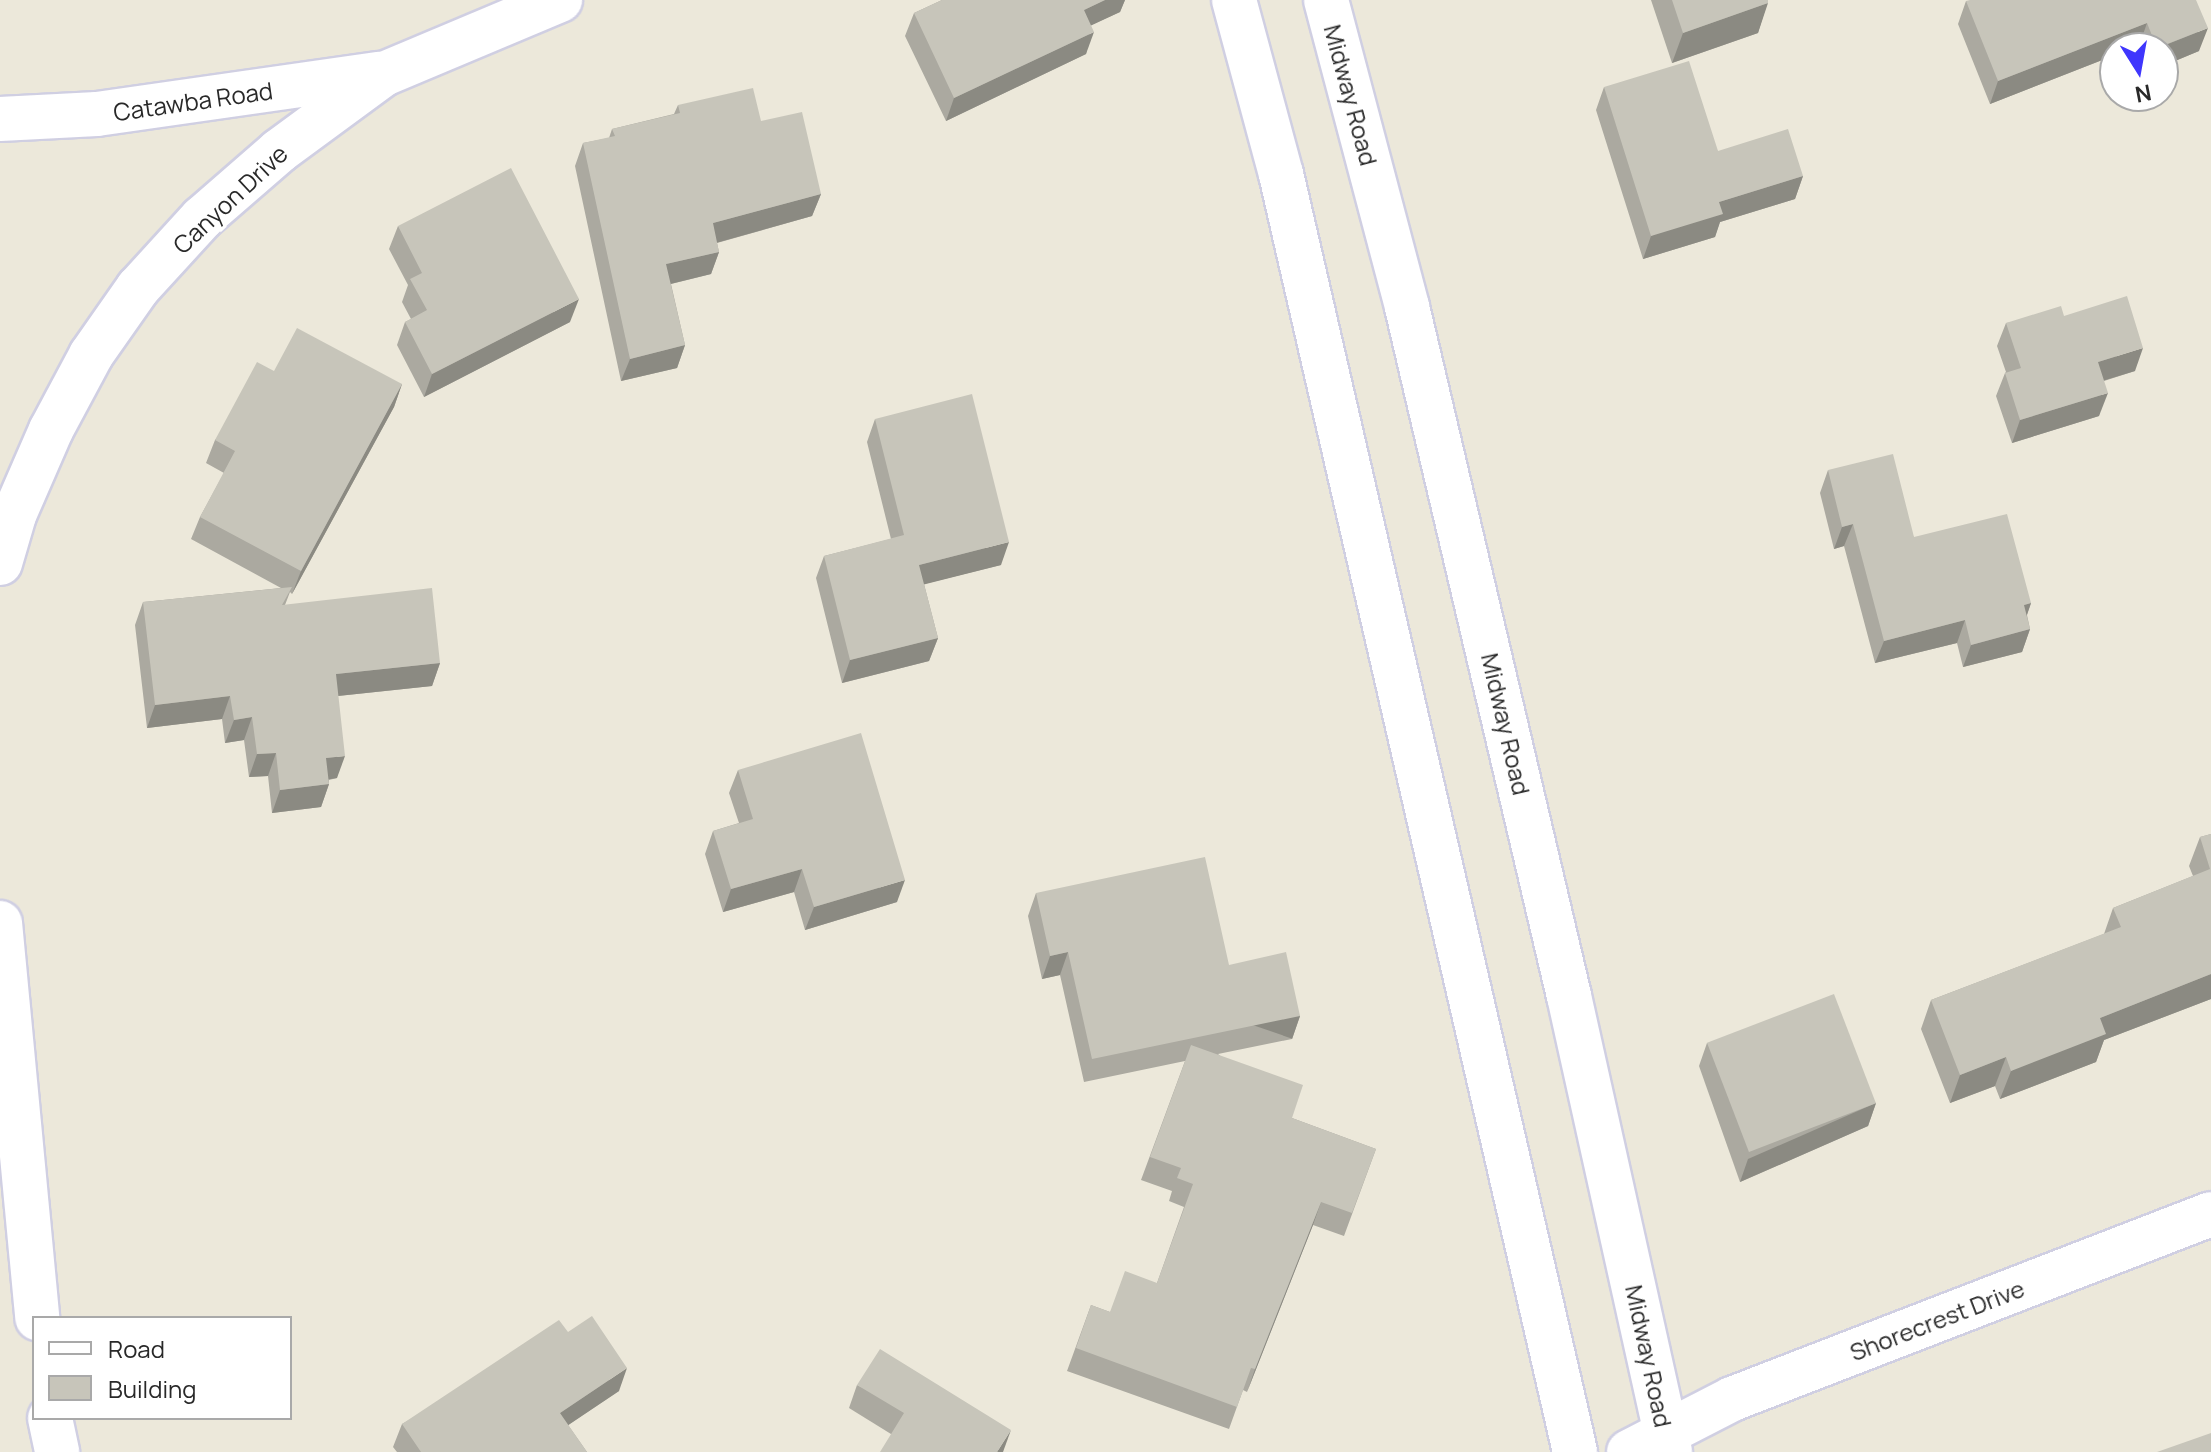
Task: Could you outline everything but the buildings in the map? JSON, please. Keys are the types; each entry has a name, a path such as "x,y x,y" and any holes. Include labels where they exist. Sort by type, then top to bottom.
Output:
{"main road":[{"name":"Canyon Drive","path":"0,563 14,515 51,430 91,355 138,288 202,218 279,151 384,74 560,0"},
{"path":"1234,0 1281,174 1575,1452"},
{"name":"Midway Road","path":"1326,0 1407,307 1655,1445"},
{"name":"Catawba Road","path":"0,119 97,114 384,74"},
{"path":"0,923 37,1316"},
{"name":"Shorecrest Drive","path":"1655,1445 1732,1399 2211,1214"},
{"path":"50,1420 57,1452"}]}
